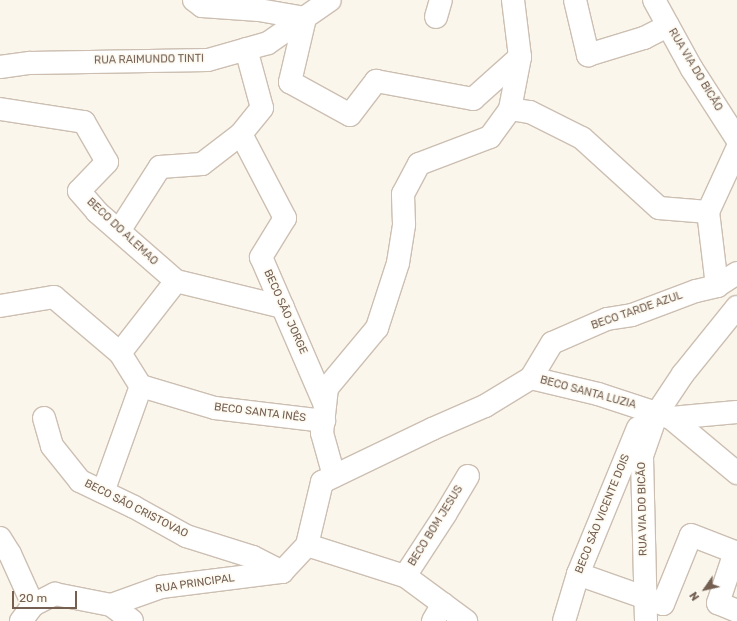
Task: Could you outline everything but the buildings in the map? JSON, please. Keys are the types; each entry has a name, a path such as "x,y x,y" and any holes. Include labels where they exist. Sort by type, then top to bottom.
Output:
{"street":[{"path":"194,0 202,6 259,10 305,18 290,82 350,115 376,81 473,99 520,57"},
{"name":"RUA RAIMUNDO TINTI","path":"0,67 30,63 208,60 268,43 330,0"},
{"path":"282,572 307,545 328,479 322,433 327,388 377,328 398,263 404,224 403,194 419,164 490,137 510,109 520,57 513,0"},
{"path":"575,0 588,55 644,38 668,26"},
{"name":"RUA VIA DO BICÃO","path":"654,0 692,69 737,138"},
{"path":"119,231 160,167 202,164 241,134 262,108 246,49"},
{"name":"BECO DO ALEMAO","path":"0,109 84,122 107,162 79,191 98,212 176,282 283,307"},
{"path":"510,109 530,112 582,138 659,208 708,212"},
{"name":"BECO SÃO JORGE","path":"241,134 285,218 261,257 283,307 324,413"},
{"path":"717,286 708,212 737,149"},
{"name":"BECO TARDE AZUL","path":"531,378 552,344 607,319 632,315 696,291 717,286 737,273"},
{"path":"120,353 176,282"},
{"path":"0,306 54,296 120,353 141,386 103,492"},
{"name":"RUA VIA DO BICÃO","path":"646,621 644,598 642,456 658,413 683,374 737,307"},
{"name":"BECO SANTA LUZIA","path":"328,479 432,429 485,406 531,378 598,394 658,413 737,473"},
{"name":"BECO SANTA INÊS","path":"141,386 215,408 324,413"},
{"path":"658,413 737,412"},
{"name":"BECO SÃO VICENTE DOIS","path":"564,621 578,574 658,413"},
{"name":"BECO SÃO CRISTOVAO","path":"44,418 52,446 80,481 186,536 253,557 282,572"},
{"name":"BECO BOM JESUS","path":"405,576 468,476"},
{"path":"578,574 663,604 691,535 735,552 718,603 737,611"},
{"path":"0,538 10,554 27,613 55,594 111,605 132,621"},
{"path":"307,545 405,576 438,612 466,621"},
{"name":"RUA PRINCIPAL","path":"111,605 161,587 282,572"}]}
